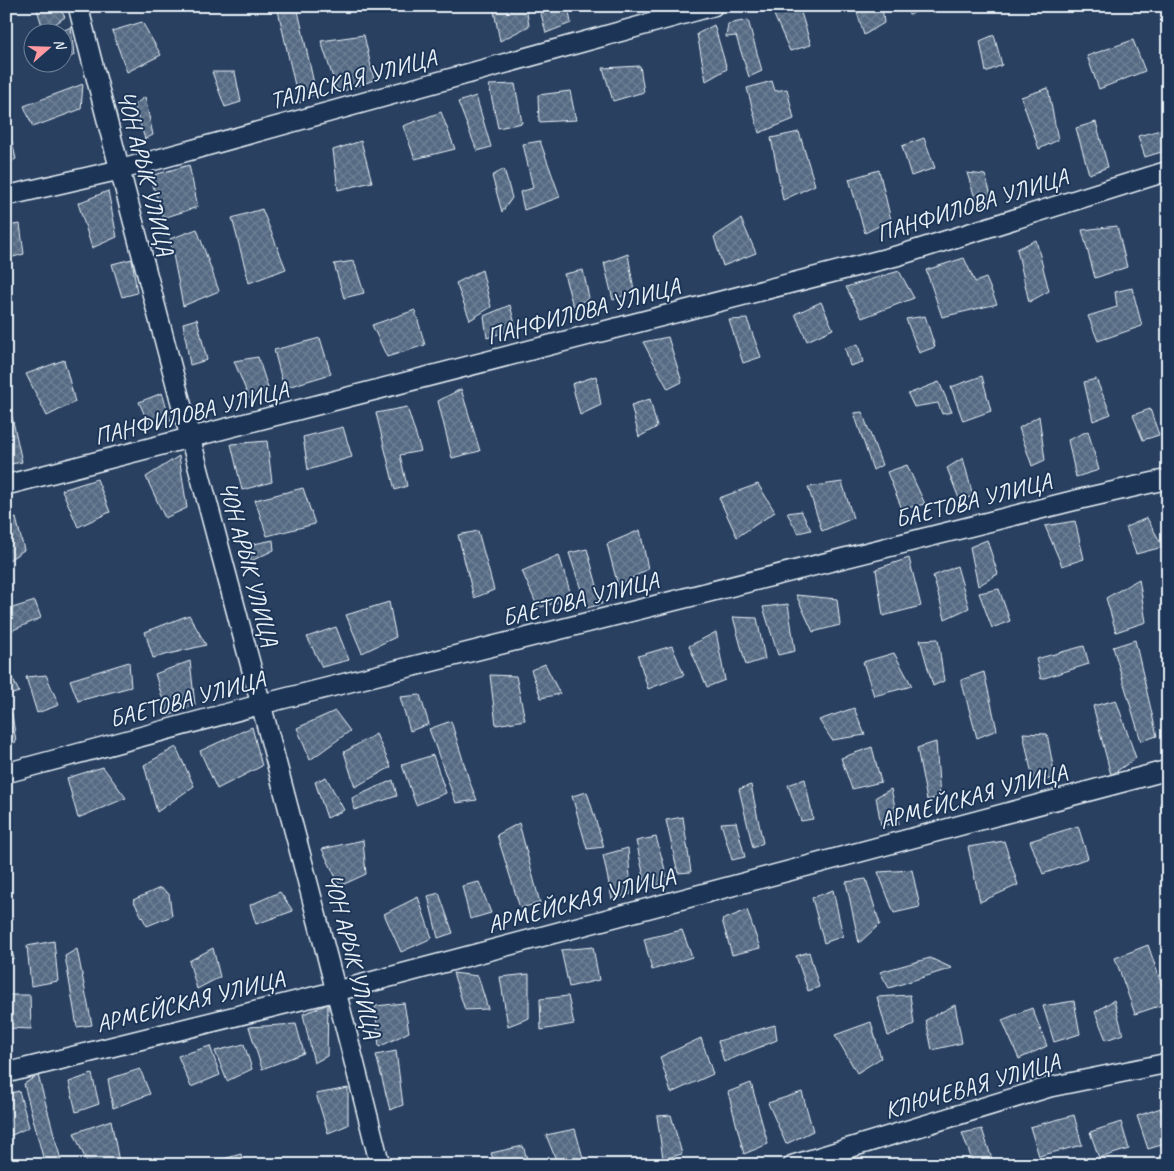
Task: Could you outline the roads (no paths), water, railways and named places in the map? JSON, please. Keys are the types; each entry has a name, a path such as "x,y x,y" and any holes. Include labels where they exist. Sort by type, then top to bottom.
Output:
{"street":[{"name":"ЧОН АРЫК УЛИЦА","path":"78,6 189,439 262,704 337,990 380,1165"},
{"name":"ТАЛАСКАЯ УЛИЦА","path":"6,196 119,170 713,6"},
{"name":"ПАНФИЛОВА УЛИЦА","path":"6,485 900,255 1168,171"},
{"name":"БАЕТОВА УЛИЦА","path":"6,773 262,704 1072,501 1168,479"},
{"name":"АРМЕЙСКАЯ УЛИЦА","path":"6,1073 337,990 1168,770"},
{"name":"КЛЮЧЕВАЯ УЛИЦА","path":"793,1165 1050,1087 1168,1063"}]}
